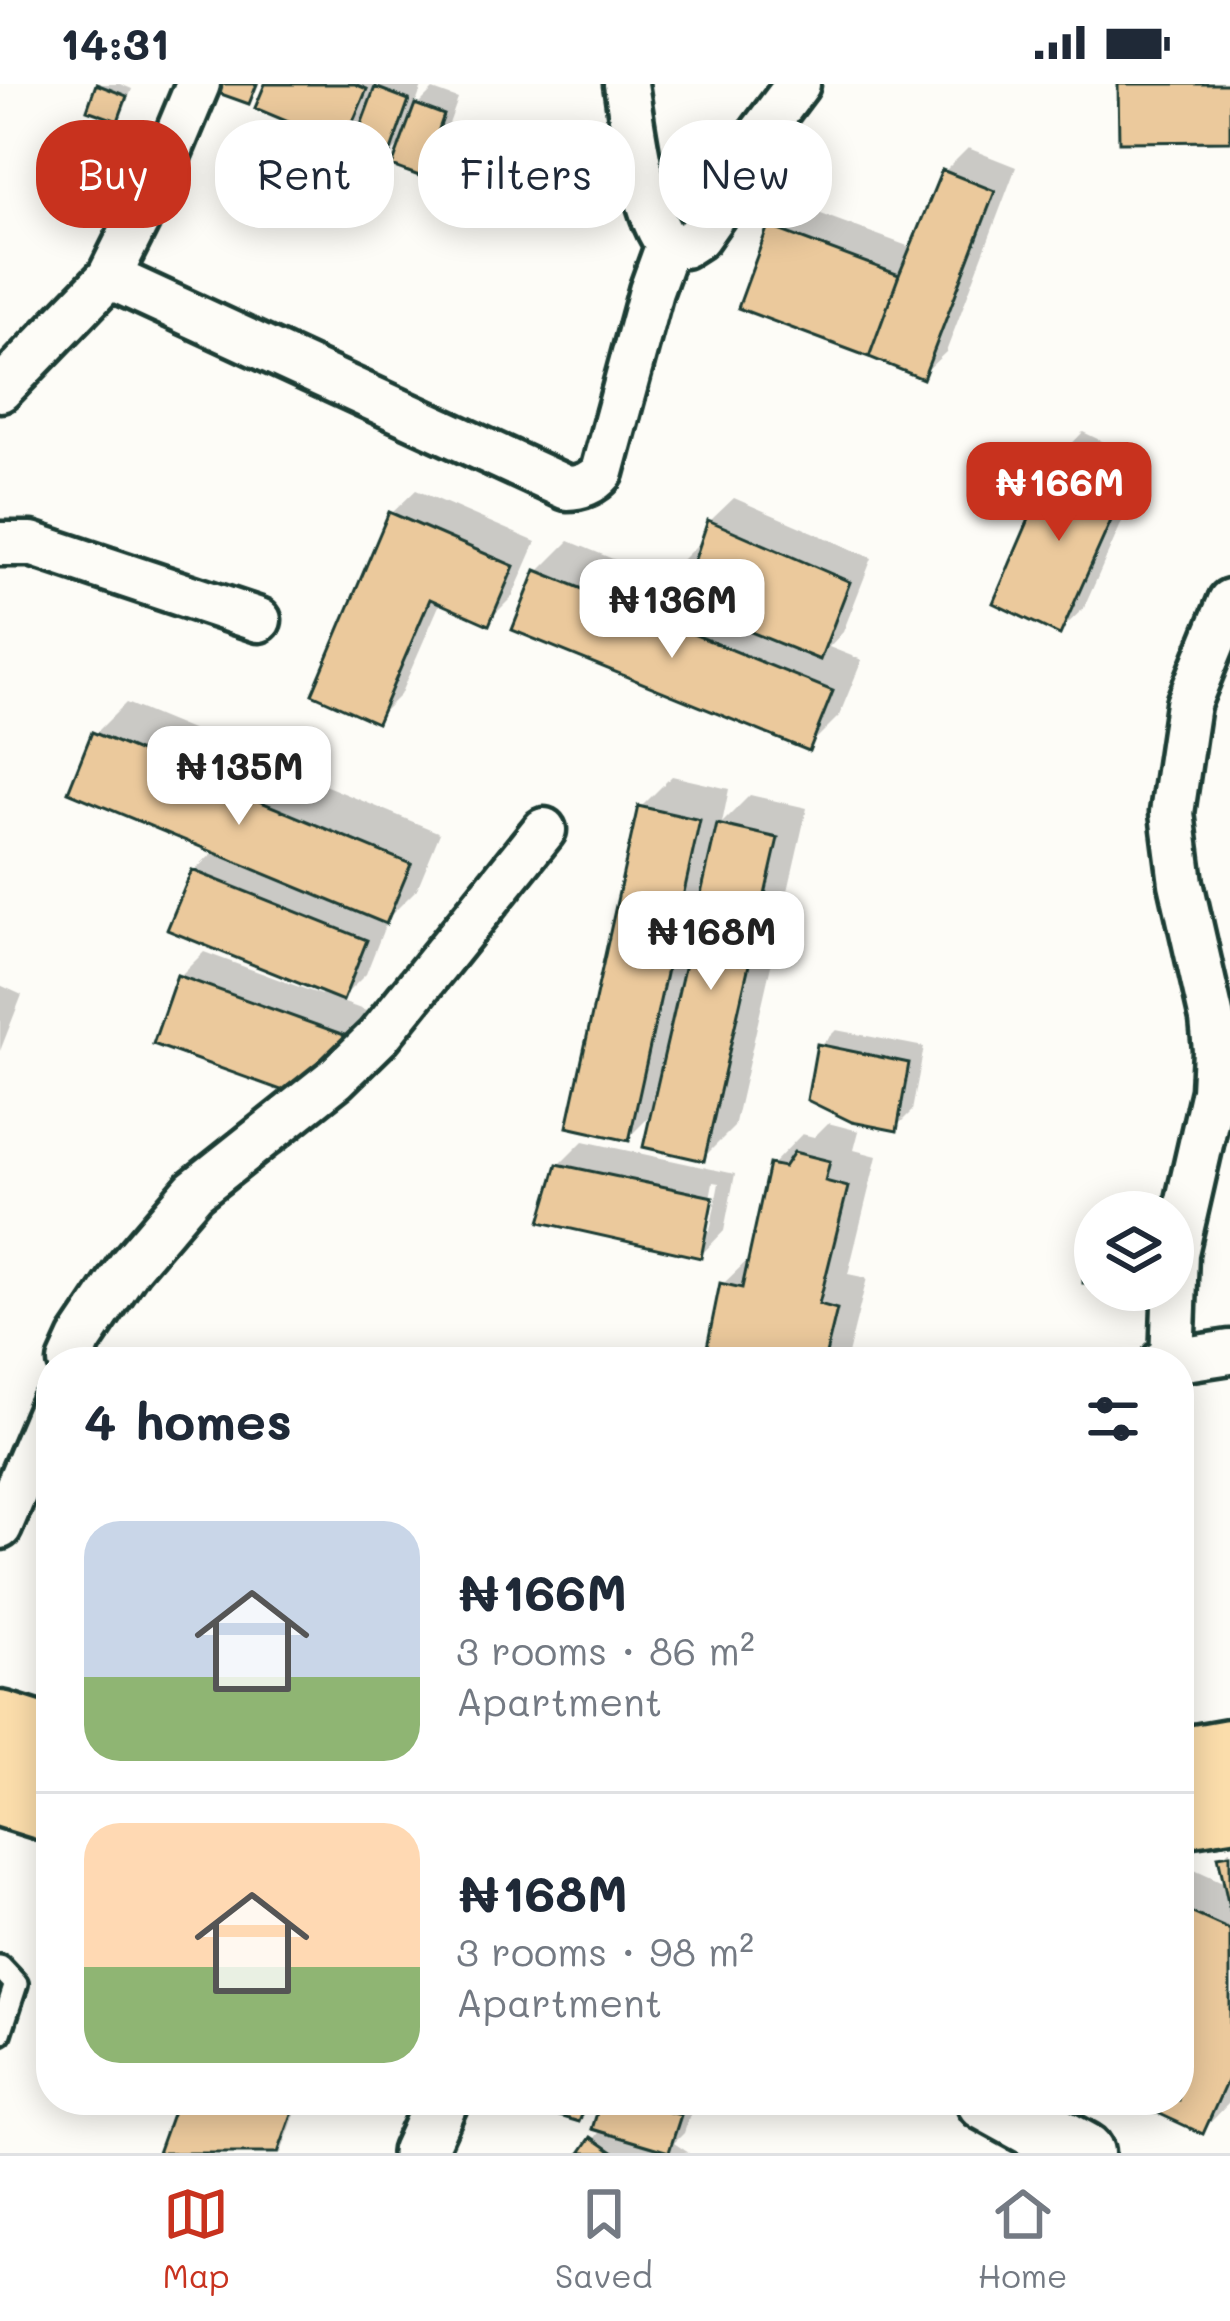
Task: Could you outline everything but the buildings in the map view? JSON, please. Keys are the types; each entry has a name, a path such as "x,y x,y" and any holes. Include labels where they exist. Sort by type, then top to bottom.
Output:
{"main road":[{"path":"0,1725 36,1736"},
{"path":"1194,1759 1230,1753"},
{"path":"0,1792 36,1803"},
{"path":"1194,1812 1230,1806"},
{"path":"1014,2115 1083,2153"}],"street":[{"path":"0,390 110,277 198,84"},
{"path":"626,84 648,194 657,227 668,244"},
{"path":"668,244 684,245 698,237 756,140 798,84"},
{"path":"110,277 567,488 576,488 602,472 668,244"},
{"path":"0,544 31,544 259,620"},
{"path":"1168,1347 1176,1253 1213,1090 1215,1050 1181,883 1172,813 1188,704 1230,601"},
{"path":"77,1347 129,1267 194,1190 336,1078 378,1037 544,830"},
{"path":"1194,1357 1230,1352"},
{"path":"0,1527 36,1442"},
{"path":"418,2153 436,2115"}],"lane":[{"path":"0,1967 16,1984 0,2033"}]}
